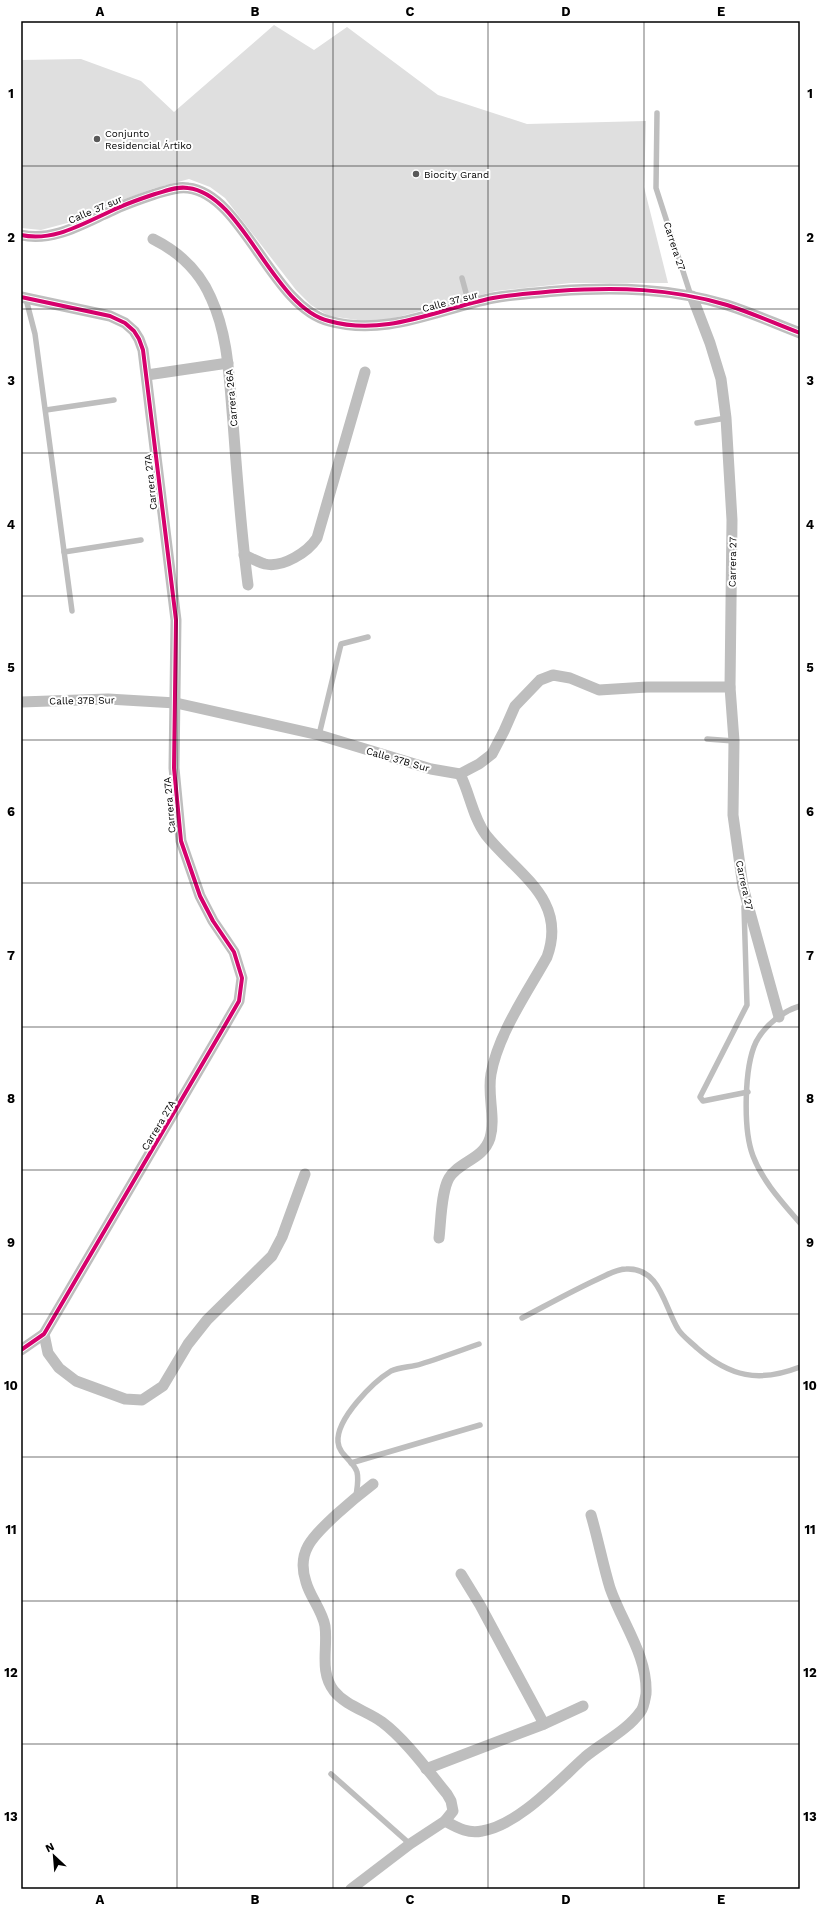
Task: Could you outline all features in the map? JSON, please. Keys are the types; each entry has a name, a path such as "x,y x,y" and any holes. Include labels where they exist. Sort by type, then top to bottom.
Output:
{"street":[{"name":"Calle 37 sur","path":"21,235 34,238 54,234 144,198 171,189 188,188 205,193 219,203 242,230 291,295 307,310 326,321 373,327 398,323 492,298 616,288 666,291 692,296 728,306 800,332"},
{"name":"Carrera 26A","path":"153,238 172,248 186,261 210,296 218,316 228,363 244,555 248,585"},
{"name":"Carrera 27","path":"692,296 710,343 721,379 726,418 732,520 730,688 734,741 733,815 743,887 779,1017"},
{"name":"Carrera 27A","path":"24,298 110,316 125,323 139,339 147,374 161,506 176,620 174,768 181,841 200,896 213,921 234,952 239,964 242,987 238,1000 200,1070 44,1334"},
{"path":"147,374 228,363"},
{"path":"244,555 266,564 274,564 304,552 311,546 316,538 365,372"},
{"path":"439,1238 446,1188 450,1177 484,1150 490,1138 492,1121 490,1077 494,1061 501,1041 547,957 552,943 554,928 547,908 537,890 526,876 486,835 476,818 460,774 479,764 492,754 504,732 515,706 540,680 554,675 570,678 599,690 639,687 730,688"},
{"name":"Calle 37B Sur","path":"21,702 108,699 176,702 319,735 431,769 460,774"},
{"path":"21,1350 44,1334 48,1353 59,1368 76,1382 125,1399 142,1400 164,1386 188,1344 207,1320 272,1256 282,1237 305,1174"},
{"path":"351,1889 410,1844 446,1821 453,1811 451,1801 426,1769 383,1723 346,1701 335,1691 326,1676 324,1658 324,1626 306,1584 303,1572 304,1559 308,1546 318,1533 355,1498 373,1484"},
{"path":"446,1821 461,1830 471,1832 484,1831 510,1819 539,1799 585,1757 628,1726 642,1710 646,1694 645,1673 638,1651 610,1587 591,1515"},
{"path":"461,1574 480,1605 544,1724"},
{"path":"426,1769 544,1724 583,1706"}],"lane":[{"name":"Carrera 27","path":"658,113 656,188 692,296"},
{"path":"462,278 469,305"},
{"path":"24,298 35,334 72,611"},
{"path":"46,410 114,400"},
{"path":"698,422 726,418"},
{"path":"64,552 141,540"},
{"path":"319,735 341,644 368,637"},
{"path":"707,739 734,741"},
{"path":"743,887 747,1004 700,1097 703,1101 748,1092"},
{"path":"800,1006 793,1008 779,1017 757,1040 751,1056 746,1126 753,1155 766,1181 800,1223"},
{"path":"522,1318 579,1288 618,1270 634,1269 651,1276 664,1298 678,1329 698,1349 716,1362 730,1370 753,1376 775,1375 800,1367"},
{"path":"355,1498 358,1480 357,1471 343,1455 338,1442 339,1428 347,1415 377,1381 393,1370 420,1364 479,1344"},
{"path":"351,1463 480,1425"},
{"path":"331,1774 410,1844"}],"building":[{"name":"Biocity Grand","path":"274,25 314,50 347,27 438,95 527,124 646,121 644,187 668,283 571,283 496,291 394,318 372,322 329,316 311,305 296,290 225,198 210,187 189,179 152,189 106,206 71,222 41,230 21,228 21,60 81,59 141,81 174,112"}],"cycle path":[{"path":"21,235 33,237 56,234 144,198 172,189 188,188 208,195 225,209 242,229 291,295 309,312 329,321 350,325 371,326 391,324 412,320 493,298 557,291 622,289 664,292 706,299 736,308 800,333"},
{"path":"21,297 110,316 125,323 134,331 143,350 176,620 174,768 181,841 200,896 213,921 234,952 242,978 239,1001 44,1334 21,1350"}],"place":[{"name":"Conjunto Residencial Ártiko","path":"97,139"},
{"name":"Biocity Grand","path":"416,174"}]}
